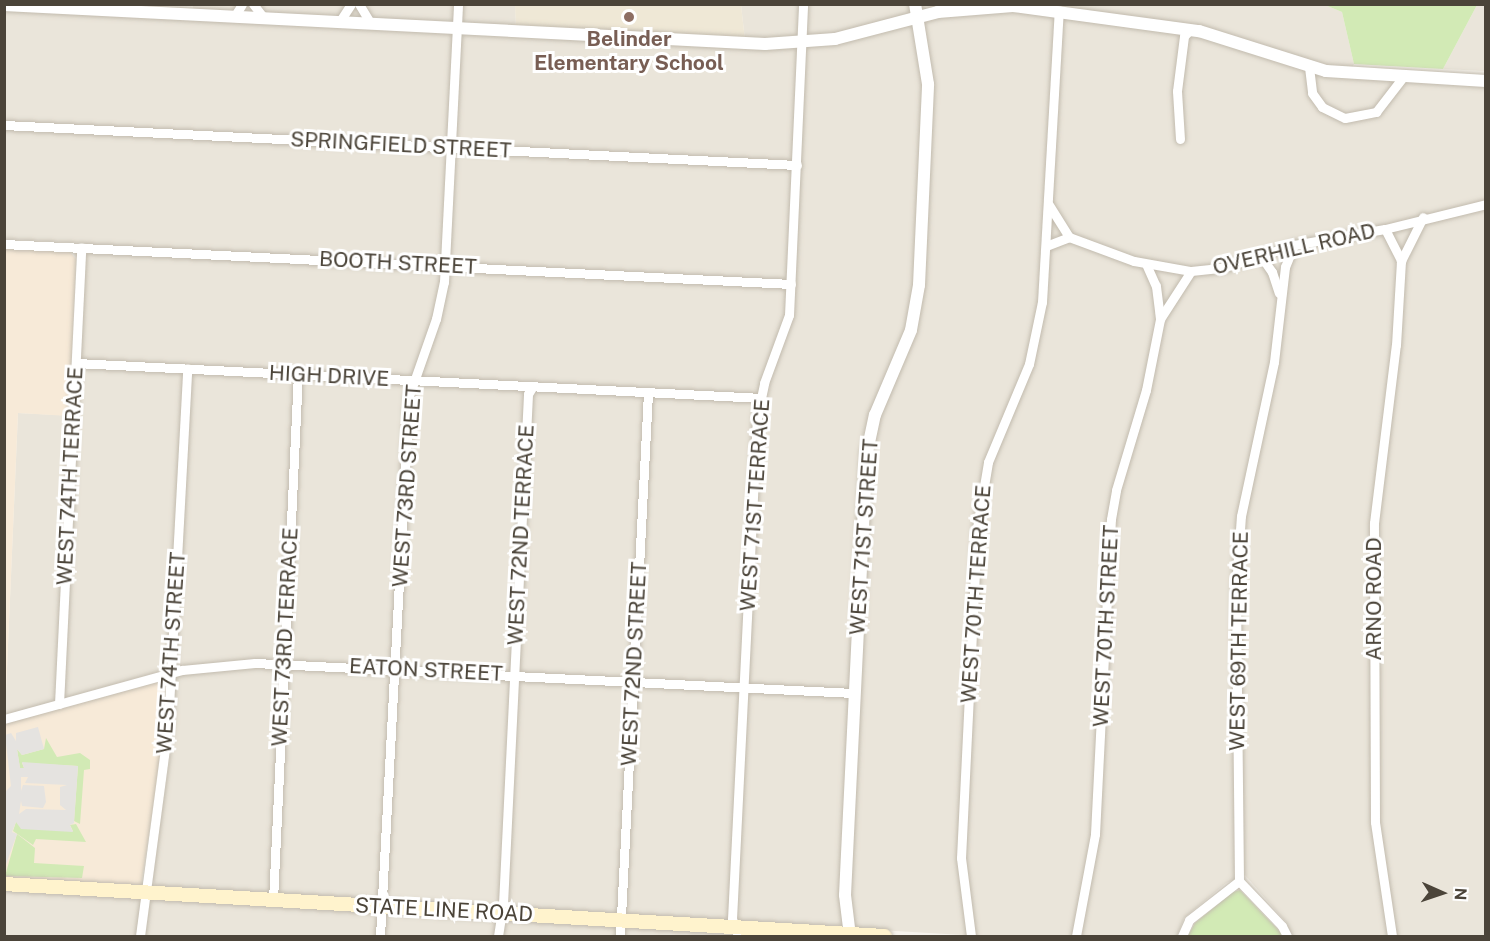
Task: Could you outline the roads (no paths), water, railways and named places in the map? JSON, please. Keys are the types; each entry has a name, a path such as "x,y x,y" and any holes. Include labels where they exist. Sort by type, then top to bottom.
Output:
{"main road":[{"name":"STATE LINE ROAD","path":"4,884 621,920 737,932 884,936"}],"street":[{"path":"234,17 242,4"},
{"path":"253,4 264,18"},
{"path":"340,21 351,4"},
{"path":"359,4 370,22"},
{"name":"WEST 73RD STREET","path":"380,936 384,907 413,380 441,303 458,4"},
{"name":"WEST 71ST TERRACE","path":"737,932 732,919 761,398 784,335 791,284 804,43 803,4"},
{"path":"4,5 804,43 854,35 916,11 998,6 1059,10 1191,29 1309,67 1403,77 1485,81"},
{"name":"WEST 70TH TERRACE","path":"971,936 961,858 980,494 996,439 1029,364 1037,333 1046,246 1059,10"},
{"name":"WEST 71ST STREET","path":"850,936 845,895 854,693 870,436 874,414 910,330 919,285 928,93 916,11"},
{"path":"1180,139 1177,91 1184,36 1191,29"},
{"path":"1309,67 1312,93 1322,107 1345,118 1376,112 1403,77"},
{"name":"SPRINGFIELD STREET","path":"4,125 797,165"},
{"name":"OVERHILL ROAD","path":"1069,237 1146,264 1191,271 1222,268 1294,245 1384,229 1423,217 1485,204"},
{"path":"1046,246 1069,237 1048,205"},
{"name":"ARNO ROAD","path":"1392,936 1375,822 1373,544 1377,476 1396,345 1401,261 1423,217"},
{"path":"1384,229 1401,261"},
{"name":"BOOTH STREET","path":"4,244 791,284"},
{"name":"WEST 69TH TERRACE","path":"1239,881 1238,550 1247,483 1274,362 1285,267 1294,245"},
{"name":"WEST 74TH TERRACE","path":"59,704 81,248"},
{"name":"WEST 69TH TERRACE","path":"1260,255 1272,272 1280,295"},
{"name":"WEST 70TH STREET","path":"1076,936 1095,834 1111,519 1123,465 1146,390 1160,319 1156,286 1146,264"},
{"name":"WEST 70TH STREET","path":"1160,319 1191,271"},
{"name":"HIGH DRIVE","path":"76,363 761,398"},
{"name":"WEST 74TH STREET","path":"140,936 168,725 187,369"},
{"name":"WEST 73RD TERRACE","path":"273,900 298,374"},
{"name":"WEST 72ND TERRACE","path":"498,936 528,394 533,386"},
{"name":"WEST 72ND STREET","path":"620,936 648,392"},
{"name":"EATON STREET","path":"4,719 171,673 225,664 284,662 854,693"},
{"path":"1182,936 1189,920 1239,881 1282,926 1287,936"}],"place":[{"name":"Belinder Elementary School","path":"629,17"}]}
